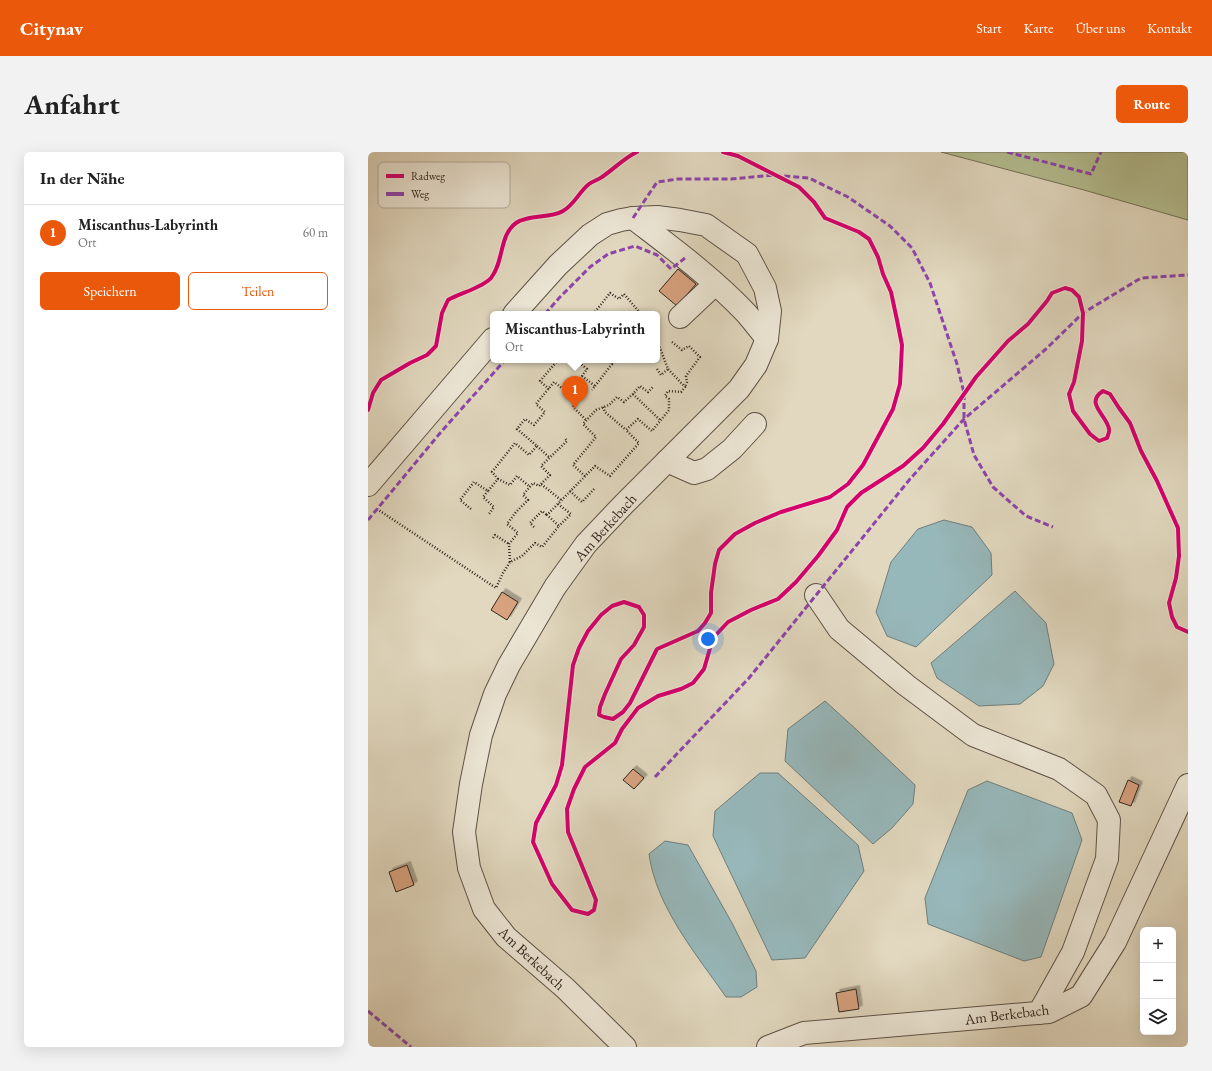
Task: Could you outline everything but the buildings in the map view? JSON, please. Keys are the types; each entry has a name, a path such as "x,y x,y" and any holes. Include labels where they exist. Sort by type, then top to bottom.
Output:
{"lane":[{"name":"Am Berkebach","path":"517,311 558,265 590,235 607,224 633,218 657,217 706,225 747,254 765,288 770,311 767,339 756,365 740,389 624,504 586,544 555,587 508,664 495,694 481,735 471,784 464,832 469,868 484,909 506,937 565,988 625,1047"},
{"path":"633,218 683,256 715,284 746,313 767,339"},
{"path":"680,317 715,284"},
{"path":"368,485 490,343"},
{"path":"667,461 694,473 706,469 732,449 755,424"},
{"path":"816,595 839,629 906,685 973,735 1059,769 1096,795 1109,820 1107,859 1073,952 1039,1012"},
{"name":"Am Berkebach","path":"768,1047 804,1034 1049,1012 1081,996 1115,942 1188,785"}],"path":[{"path":"596,311 610,293 619,298 624,294 638,311"},
{"path":"626,430 638,419 652,431 669,410 669,400 665,396 668,391 681,392 687,382 686,376 700,356 689,346 682,350 668,338"},
{"path":"660,348 668,369 685,387"},
{"path":"549,389 540,381 555,363"},
{"path":"550,458 517,429 525,419 534,425 545,412 536,404 554,382 567,392 587,369 580,363"},
{"path":"592,390 612,364 611,363"},
{"path":"657,369 661,374 668,369"},
{"path":"582,376 595,386"},
{"path":"584,476 573,465 596,437 583,424 586,420 596,410 609,404 617,397 624,402 640,386 648,392 653,386"},
{"path":"633,394 660,420"},
{"path":"577,401 573,407 586,420"},
{"path":"547,515 594,466 610,476 638,443 626,430 605,412 603,407"},
{"path":"510,562 509,544 518,533 507,524 528,500 523,495 530,486 533,483 539,486 550,475 541,466 567,441 565,438"},
{"path":"530,486 517,476 510,485 498,479 492,472 515,443 529,454 537,446"},
{"path":"488,514 494,507 484,497 498,479"},
{"path":"471,509 460,500 474,482 488,491"},
{"path":"541,484 561,500"},
{"path":"570,491 582,502 596,488"},
{"path":"377,509 496,588 510,562 522,556 535,543 542,547 571,514 558,504"},
{"path":"534,527 530,523 542,511 559,526"},
{"path":"493,538 495,535 509,544"}],"green space":[{"path":"941,152 1188,152 1188,220 1084,190"}],"water":[{"path":"944,520 972,527 991,553 992,575 916,647 887,636 876,612 891,562 918,529"},
{"path":"1015,591 1046,623 1054,664 1043,686 1020,704 979,706 937,678 931,663"},
{"path":"825,701 915,785 913,804 892,828 873,844 785,761 788,729"},
{"path":"760,773 778,773 858,845 864,871 805,958 772,960 713,836 715,811"},
{"path":"987,781 1072,813 1082,840 1041,957 1024,961 928,924 925,898 968,790"},
{"path":"665,841 688,845 732,923 756,971 757,987 741,997 726,997 679,930 660,893 653,874 649,854"}],"marked path":[{"path":"1007,152 1091,174 1101,152"},
{"path":"633,218 657,182 678,179 731,179 774,175 809,178 848,197 890,226 912,248 930,283 957,364 964,393 964,419 974,455 993,487 1026,516 1053,527"},
{"path":"548,311 590,267 608,254 635,246 657,255 671,269 685,258"},
{"path":"655,777 749,678 910,479 964,419 1046,349 1083,313 1141,278 1188,275"},
{"path":"368,520 441,432 502,363"},
{"path":"368,1011 411,1047"}],"cycle path":[{"path":"368,410 373,393 381,380 427,355 436,346 442,313 448,300 477,288 491,278 498,264 507,234 516,223 527,218 552,215 563,211 589,184 637,152"},
{"path":"723,152 738,156 799,187 814,202 825,218 859,232 869,239 878,257 883,274 891,292 897,320 902,345 900,384 893,409 863,465 848,484 830,497 781,512 755,523 735,534 719,550 715,564 711,593 711,613 705,623 698,631 657,649 630,703 623,712 613,719 599,715 600,707 621,659 634,645 644,627 644,615 639,607 624,602 612,606 601,615 588,631 579,648 573,665 562,765 556,785 536,823 533,842 552,884 572,910 588,914 594,910 596,900 568,832 567,809 574,789 585,767 615,743 622,729 638,708 658,696 681,689 693,683 704,669 713,638 728,622 751,610 778,599 796,582 837,530 847,507 861,493 903,466 923,448 943,424 976,377 1008,341 1028,324 1052,293 1065,288 1072,290 1079,297 1083,313 1082,341 1074,382 1069,394 1073,411 1090,434 1099,441 1107,438 1109,431 1107,424 1096,405 1096,400 1103,391 1110,394 1130,423 1141,451 1157,481 1178,528 1179,556 1176,578 1169,603 1172,617 1177,627 1188,632"}],"place":[{"name":"Miscanthus-Labyrinth","path":"575,409"}]}
